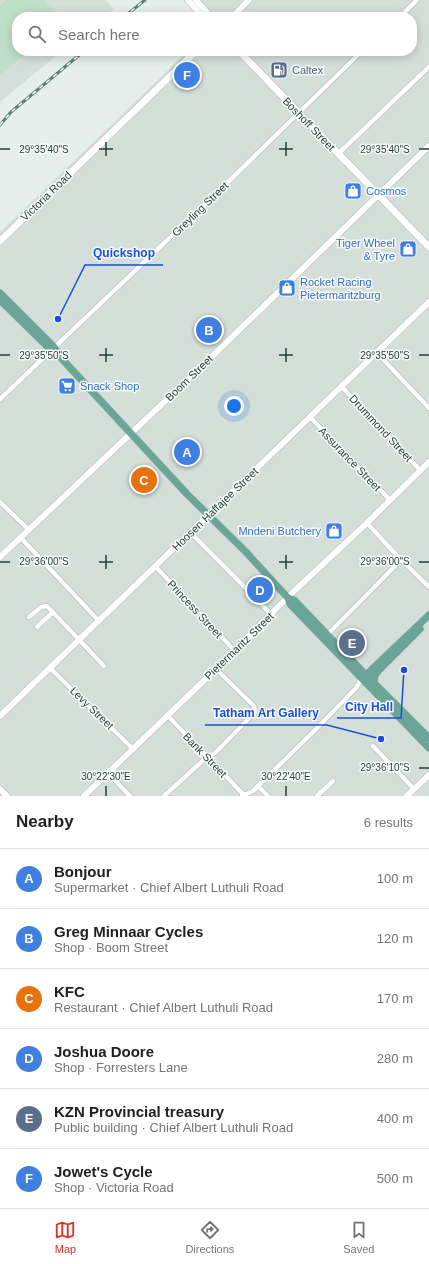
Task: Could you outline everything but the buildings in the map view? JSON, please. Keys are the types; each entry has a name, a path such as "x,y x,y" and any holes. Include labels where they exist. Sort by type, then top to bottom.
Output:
{"main road":[{"name":"Victoria Road","path":"0,241 191,56"},
{"name":"Boshoff Street","path":"244,56 429,247"},
{"path":"0,293 131,434 208,515 245,551 288,598 290,604 429,748"},
{"path":"0,300 52,348"},
{"path":"288,598 294,600 327,635 364,679 374,683 429,738"},
{"path":"364,679 429,615"},
{"path":"374,683 375,675 379,670 429,621"}],"street":[{"path":"237,12 250,0"},
{"path":"405,12 417,0"},
{"path":"193,1 200,12"},
{"path":"193,1 205,12"},
{"name":"Greyling Street","path":"0,399 220,190 357,56"},
{"path":"338,154 429,67"},
{"name":"Boom Street","path":"0,557 131,434 429,146"},
{"name":"Hoosen Haffajee Street","path":"0,716 429,302"},
{"path":"376,353 429,408"},
{"name":"Drummond Street","path":"342,386 420,470"},
{"name":"Assurance Street","path":"310,417 390,500"},
{"name":"Pietermaritz Street","path":"84,796 429,462"},
{"path":"0,502 29,530"},
{"path":"367,523 401,560 429,587"},
{"path":"190,532 271,614"},
{"path":"21,538 98,620"},
{"path":"327,635 401,560"},
{"name":"Princess Street","path":"155,566 235,651"},
{"path":"29,618 41,606 47,606 104,666"},
{"path":"37,627 53,612"},
{"name":"Levy Street","path":"50,668 133,748"},
{"path":"164,796 206,757 215,753 253,714 255,710 254,706 216,669"},
{"path":"243,795 253,791 364,679"},
{"name":"Bank Street","path":"167,715 243,795"},
{"path":"372,746 414,789"},
{"path":"108,773 130,796"},
{"path":"407,796 429,775"},
{"path":"320,795 333,781"},
{"path":"258,786 268,796"},
{"path":"0,789 7,796"}],"shaded area":[{"path":"0,0 106,0 114,9 110,12 12,12 12,56 56,56 0,102"},
{"path":"199,0 429,0 429,796 0,796 0,232 183,56 417,56 417,12 211,12"}],"green space":[{"path":"6,0 44,0 54,12 12,12 12,56 23,56 0,75 0,5"}],"railway":[{"path":"130,12 145,0"},
{"path":"0,125 11,112 78,56"}],"place":[{"name":"Caltex","path":"279,70"},
{"name":"Jowet's Cycle","path":"187,75"},
{"name":"Cosmos","path":"353,191"},
{"name":"Tiger Wheel & Tyre","path":"408,249"},
{"name":"Rocket Racing Pietermaritzburg","path":"287,288"},
{"name":"Quickshop","path":"58,319"},
{"name":"Greg Minnaar Cycles","path":"209,330"},
{"name":"Snack Shop","path":"67,386"},
{"name":"Bonjour","path":"187,452"},
{"name":"KFC","path":"144,480"},
{"name":"Mndeni Butchery","path":"334,531"},
{"name":"Joshua Doore","path":"260,590"},
{"name":"KZN Provincial treasury","path":"352,643"},
{"name":"City Hall","path":"404,670"},
{"name":"Tatham Art Gallery","path":"381,739"}]}
